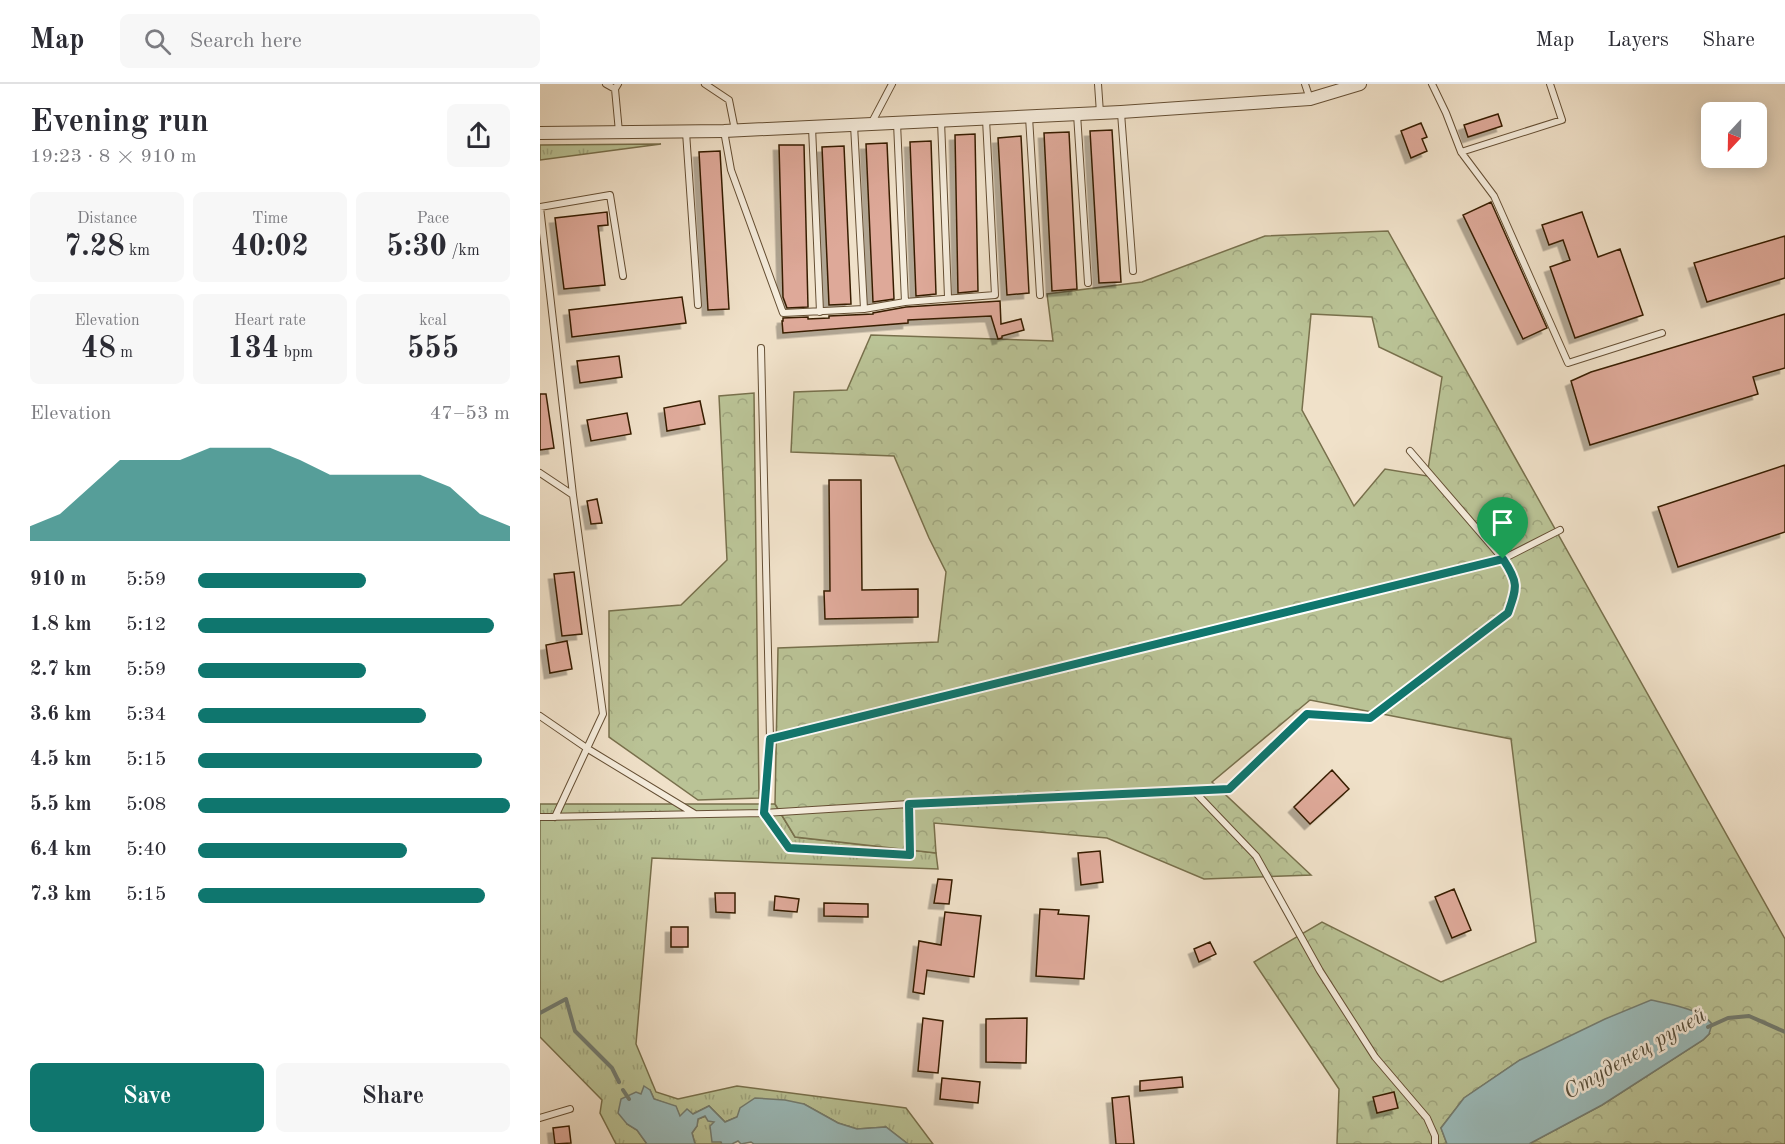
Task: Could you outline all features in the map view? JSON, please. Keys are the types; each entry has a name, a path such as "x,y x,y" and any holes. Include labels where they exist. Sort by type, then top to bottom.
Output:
{"street":[{"path":"540,133 812,127 1121,112 1310,99 1360,84"}],"lane":[{"path":"606,84 616,87 619,132"},
{"path":"705,84 729,100 731,170 783,313 864,309 948,297 995,295 986,118"},
{"path":"871,124 892,84"},
{"path":"1098,84 1100,112"},
{"path":"1305,84 1310,99"},
{"path":"1432,84 1461,152 1494,196 1568,363 1662,333"},
{"path":"1461,152 1562,120 1550,84"},
{"path":"1121,112 1132,271"},
{"path":"1077,114 1088,284"},
{"path":"1029,116 1040,295"},
{"path":"941,121 948,297"},
{"path":"897,123 905,302"},
{"path":"854,125 864,309"},
{"path":"812,127 819,312"},
{"path":"686,131 698,305"},
{"path":"555,817 603,714 573,495 540,207 610,195 622,276"},
{"path":"761,348 770,739 764,813 789,848 910,855 909,804"},
{"path":"540,818 764,813 1229,789 1307,714 1370,718 1508,613 1516,590 1514,576 1503,559 1410,451"},
{"path":"540,473 573,495"},
{"path":"770,739 1503,559 1560,530"},
{"path":"540,716 588,749 695,814"},
{"path":"1194,791 1256,856 1320,971 1375,1057 1427,1118 1435,1136 1435,1144"},
{"path":"540,1118 570,1109"}],"green space":[{"path":"661,144 540,160 540,145"},
{"path":"1388,231 1785,939 1785,1144 1529,1144 1602,1105 1709,1034 1520,1060 1464,1098 1441,1128 1447,1144 1337,1144 1339,1089 1254,962 1322,922 1441,982 1536,942 1511,739 1310,700 1212,782 1311,875 1204,879 1107,838 934,823 936,853 795,837 775,804 778,648 938,642 946,572 894,456 791,452 794,392 847,390 871,335 1053,341 1047,294 1142,282 1265,236","holes":["1311,314 1372,317 1379,347 1442,377 1427,476 1385,469 1354,506 1302,410"]},
{"path":"754,393 759,798 698,800 609,737 609,611 681,605 727,560 719,396"},
{"path":"540,804 775,804 795,837 936,853 938,869 652,858 636,1044 656,1092 678,1099 737,1086 906,1108 933,1144 908,1144 886,1127 857,1129 838,1123 804,1104 737,1117 725,1122 709,1106 693,1114 680,1117 676,1107 654,1099 650,1090 641,1095 627,1124 637,1130 647,1144 616,1144 600,1113 602,1100 540,1037"},
{"path":"706,1116 714,1122 722,1144 695,1144 692,1133 697,1126 698,1119"}],"water":[{"path":"1651,1000 1700,1014 1712,1024 1709,1034 1602,1105 1529,1144 1447,1144 1441,1128 1464,1098 1520,1060 1605,1019"},
{"path":"644,1086 650,1090 654,1099 676,1106 680,1116 687,1109 693,1114 709,1106 725,1122 737,1117 740,1108 755,1098 785,1100 804,1104 838,1123 857,1129 886,1127 908,1144 754,1144 751,1142 741,1144 738,1141 732,1144 722,1144 712,1142 710,1126 714,1122 708,1121 705,1116 698,1119 697,1126 692,1133 695,1144 647,1144 637,1130 627,1124 618,1113 621,1099 636,1092 641,1094"}],"building":[{"path":"1498,114 1502,126 1468,137 1464,125"},
{"path":"1421,123 1427,137 1422,139 1427,151 1411,158 1401,131"},
{"path":"1112,130 1121,282 1099,283 1090,131"},
{"path":"1069,132 1077,289 1052,291 1044,133"},
{"path":"975,134 978,291 958,293 955,135"},
{"path":"1021,136 1029,293 1007,295 998,138"},
{"path":"931,141 936,294 916,296 910,142"},
{"path":"887,143 894,299 873,302 866,144"},
{"path":"779,145 804,145 808,307 787,308 783,297"},
{"path":"844,146 851,304 829,305 822,147"},
{"path":"720,151 729,309 708,310 699,152"},
{"path":"1491,202 1547,328 1523,339 1463,215"},
{"path":"607,212 608,225 598,226 605,285 564,289 555,218"},
{"path":"1582,212 1598,257 1620,249 1643,315 1575,338 1550,267 1570,260 1563,240 1549,245 1542,225"},
{"path":"1785,236 1785,278 1707,302 1694,263"},
{"path":"682,297 686,323 572,337 569,310"},
{"path":"1000,301 1001,324 1021,319 1024,330 998,339 991,316 908,320 908,323 783,333 783,318 829,318 829,316 873,314 906,307"},
{"path":"1785,314 1785,368 1753,377 1758,394 1590,445 1571,381 1591,372"},
{"path":"619,356 622,377 580,383 577,361"},
{"path":"540,394 546,394 554,448 540,450"},
{"path":"700,401 705,424 667,431 664,408"},
{"path":"627,413 631,434 591,441 587,420"},
{"path":"1785,465 1785,532 1678,567 1658,507"},
{"path":"829,480 861,480 862,590 918,589 918,617 825,619 824,591 830,591"},
{"path":"597,499 602,523 591,524 587,501"},
{"path":"574,572 582,634 562,636 554,574"},
{"path":"567,641 572,669 550,673 546,645"},
{"path":"1332,770 1349,789 1310,824 1294,807"},
{"path":"1100,851 1103,882 1081,885 1078,853"},
{"path":"938,879 952,880 949,904 934,903"},
{"path":"1454,889 1471,930 1452,938 1435,897"},
{"path":"715,893 735,893 735,913 716,912"},
{"path":"775,896 799,899 797,912 774,910"},
{"path":"824,903 868,904 868,917 824,916"},
{"path":"1040,909 1059,910 1058,914 1089,916 1084,979 1036,976"},
{"path":"945,912 981,916 974,977 927,970 924,994 913,992 919,941 941,945"},
{"path":"671,927 688,927 688,947 671,947"},
{"path":"1210,942 1216,954 1199,962 1194,949"},
{"path":"923,1018 943,1021 938,1073 918,1071"},
{"path":"1027,1018 1026,1063 986,1062 986,1019"},
{"path":"1182,1077 1183,1087 1140,1091 1140,1081"},
{"path":"942,1078 980,1082 978,1103 940,1099"},
{"path":"1394,1092 1398,1108 1377,1113 1373,1097"},
{"path":"1129,1096 1134,1144 1116,1144 1112,1098"},
{"path":"569,1126 571,1143 555,1144 553,1128"}],"waterway":[{"name":"Студенец ручей","path":"540,1013 566,999 575,1031 612,1068 619,1082"},
{"name":"Студенец ручей","path":"1708,1027 1728,1018 1749,1016 1785,1032"},
{"name":"Студенец ручей","path":"623,1090 629,1099"}],"route":[{"path":"1503,559 1514,576 1516,590 1508,613 1370,718 1307,714 1229,789 909,804 910,855 789,848 764,813 770,739 1503,559"}]}
